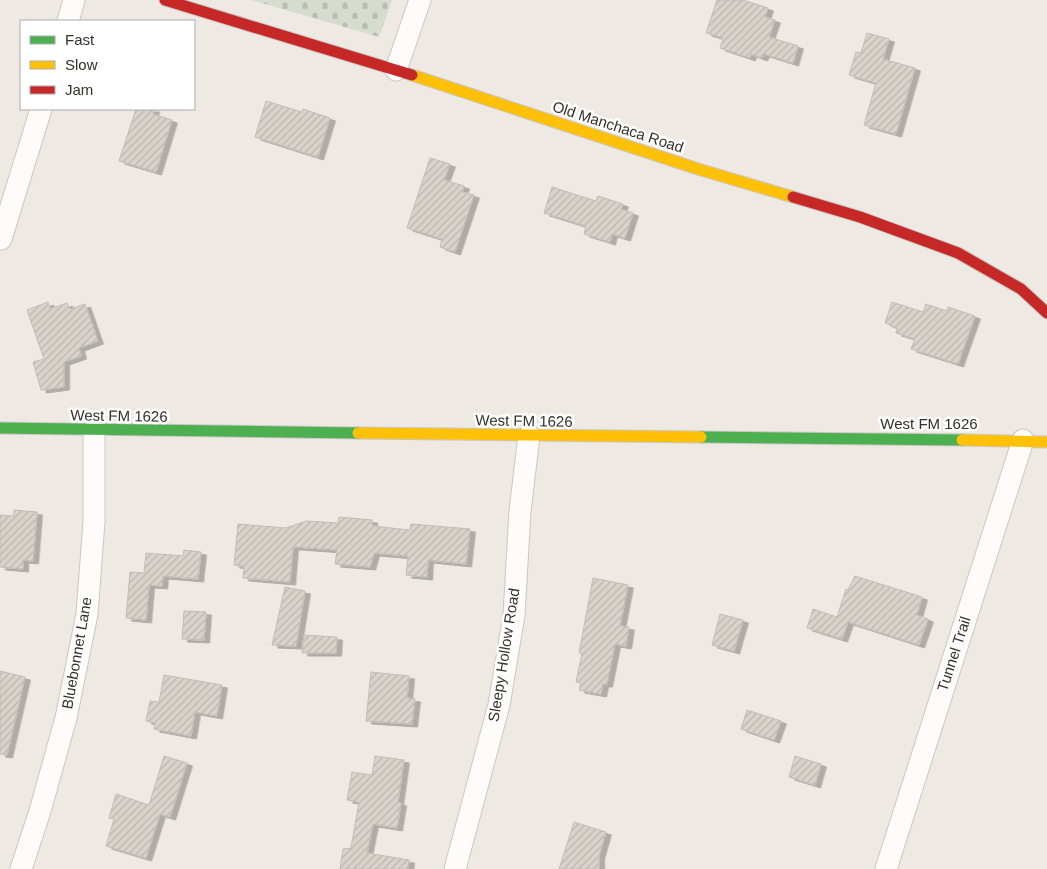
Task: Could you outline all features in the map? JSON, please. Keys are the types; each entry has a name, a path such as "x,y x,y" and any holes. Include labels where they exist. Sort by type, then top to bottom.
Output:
{"main road":[{"name":"Old Manchaca Road","path":"165,0 396,70 698,169 860,217 958,253 1021,289 1047,313"},
{"name":"West FM 1626","path":"0,428 94,431 1022,440 1047,442"}],"street":[{"path":"68,20 74,0"},
{"path":"396,70 420,0"},
{"path":"1,239 41,110"},
{"name":"Bluebonnet Lane","path":"21,869 40,811 66,718 87,614 94,521 94,431"},
{"name":"Sleepy Hollow Road","path":"455,869 499,705 514,615 520,510 529,436"},
{"name":"Tunnel Trail","path":"886,869 1022,440"}],"green space":[{"path":"251,0 392,0 379,37"}],"building":[{"path":"717,0 743,0 768,8 765,17 775,20 769,37 798,46 793,63 764,54 762,58 751,54 750,58 720,48 723,38 706,33"},
{"path":"867,33 889,39 883,59 915,68 896,134 864,125 876,83 849,75 856,52 861,53"},
{"path":"266,101 302,112 303,109 330,118 318,157 255,137"},
{"path":"136,110 154,110 153,114 172,120 156,172 119,161"},
{"path":"430,158 450,164 444,180 464,186 462,192 474,195 455,252 440,247 442,239 407,228"},
{"path":"552,187 596,201 598,196 623,204 621,209 633,213 625,238 612,234 610,242 584,234 586,226 544,213"},
{"path":"48,302 50,309 67,303 70,309 85,304 98,341 79,348 81,356 64,362 64,387 41,390 33,362 44,359 27,310"},
{"path":"892,302 923,312 926,304 947,311 948,307 975,316 958,364 911,349 915,339 896,333 897,328 885,323"},
{"path":"14,510 37,512 33,561 23,560 23,569 0,567 0,515 14,516"},
{"path":"339,517 372,520 372,526 410,530 411,524 470,529 466,564 428,560 427,577 406,575 408,556 374,553 370,567 335,564 337,550 293,547 290,582 243,578 244,566 234,565 238,524 286,528 306,521 338,523"},
{"path":"184,550 201,552 198,579 163,576 162,586 149,585 146,620 126,618 130,572 144,573 146,553 183,556"},
{"path":"855,576 922,597 917,615 928,619 919,645 848,622 842,639 807,628 813,609 837,617 846,589 848,590"},
{"path":"593,578 628,585 620,626 629,627 626,646 615,644 607,684 603,684 601,694 579,690 581,683 576,682 582,653 579,653"},
{"path":"285,587 305,591 296,646 272,645"},
{"path":"184,611 206,612 204,640 182,639"},
{"path":"720,614 743,620 734,651 712,645"},
{"path":"304,635 337,637 336,653 302,653"},
{"path":"0,671 25,677 7,755 0,754"},
{"path":"371,672 409,676 407,698 415,699 412,724 366,721"},
{"path":"164,675 222,685 217,716 195,712 191,736 154,729 155,723 146,721 150,701 159,702"},
{"path":"747,710 781,721 774,740 741,729"},
{"path":"164,756 187,763 170,817 160,814 146,858 106,846 114,819 109,818 116,794 149,805"},
{"path":"375,756 404,760 398,802 401,803 397,828 373,824 367,853 409,860 408,869 340,869 343,849 351,848 359,802 347,800 352,772 372,775"},
{"path":"795,756 821,764 815,785 789,777"},
{"path":"574,822 606,832 599,856 599,869 559,869"}],"traffic: fast":[{"path":"0,428 358,433"},
{"path":"701,437 962,440"}],"traffic: slow":[{"path":"412,75 698,169 793,197"},
{"path":"358,433 701,437"},
{"path":"962,440 1047,442"}],"traffic: jam":[{"path":"165,0 412,75"},
{"path":"793,197 860,217 958,253 1021,289 1047,313"}]}
